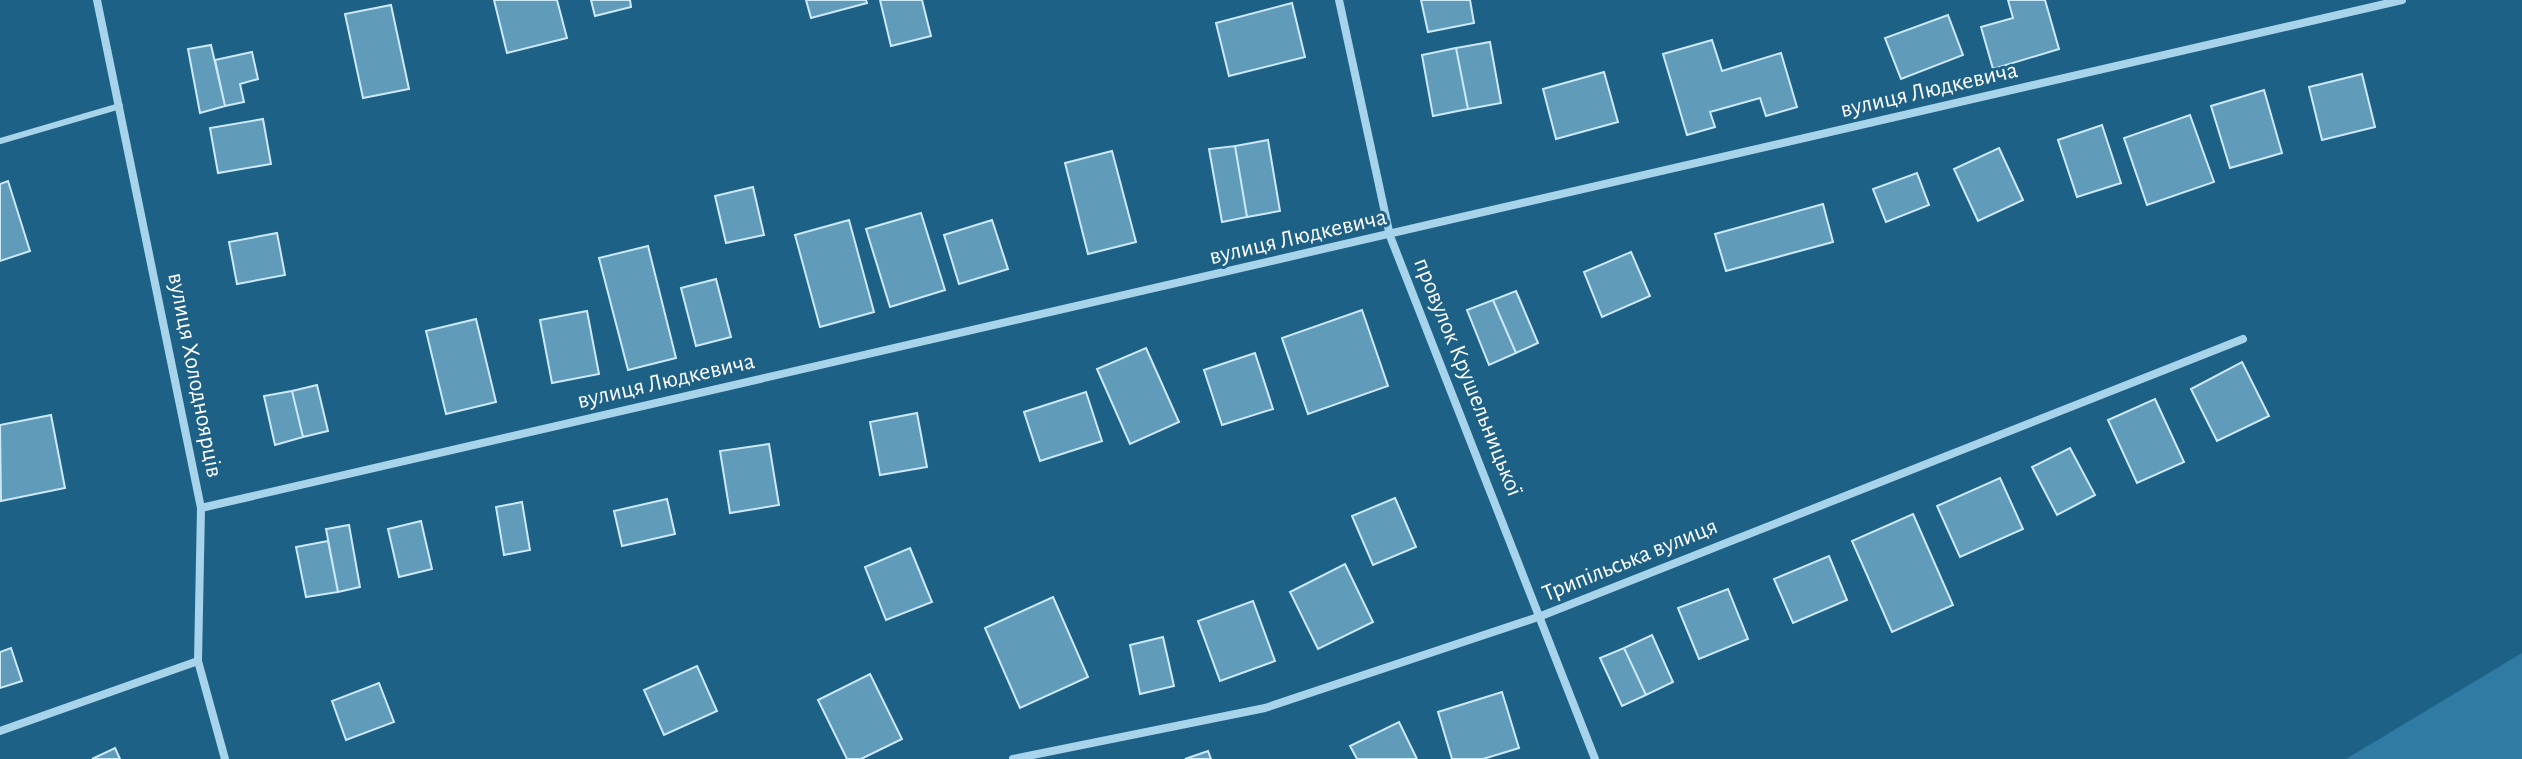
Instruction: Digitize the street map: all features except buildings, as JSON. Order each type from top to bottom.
[{"type":"street","name":"вулиця Холодноярців","points":[[97,0],[201,508],[198,661],[225,759]]},
{"type":"street","name":"провулок Крушельницької","points":[[1339,0],[1390,236],[1595,759]]},
{"type":"street","name":"вулиця Людкевича","points":[[201,508],[2402,0]]},
{"type":"street","name":"Трипільська вулиця","points":[[1013,759],[1265,708],[1541,616],[2243,339]]},
{"type":"street","points":[[0,731],[198,661]]},
{"type":"lane","points":[[0,141],[120,106]]},
{"type":"shaded area","points":[[2522,653],[2522,759],[2346,759]]}]
